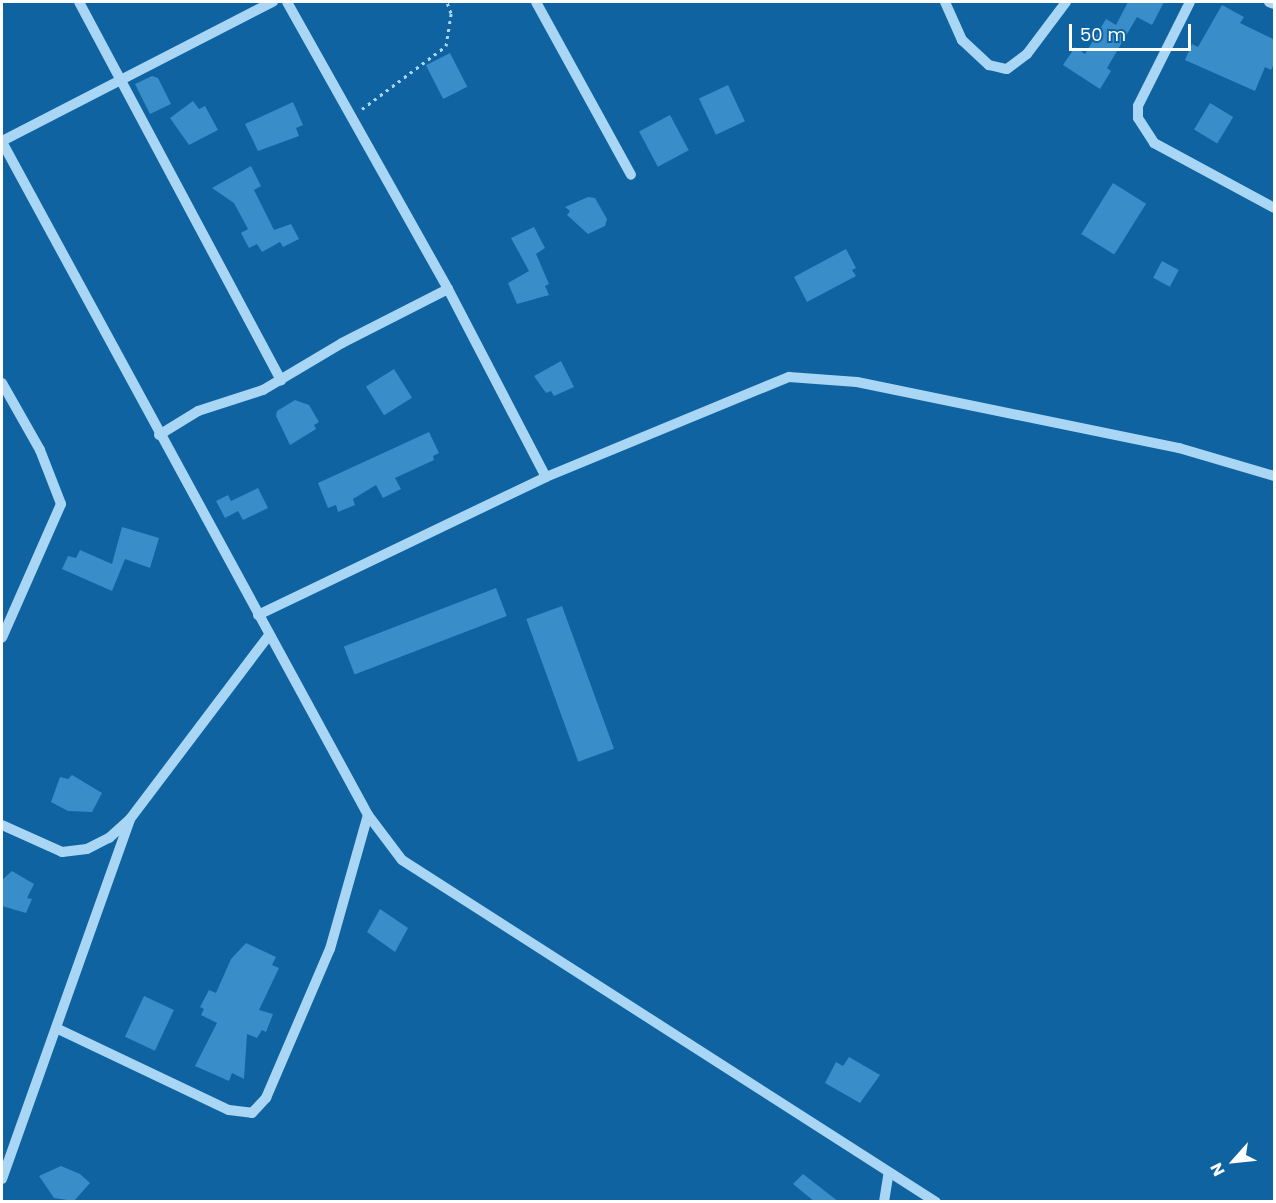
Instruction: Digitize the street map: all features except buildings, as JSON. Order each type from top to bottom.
[{"type":"street","points":[[80,2],[281,381]]},
{"type":"street","points":[[273,2],[3,147],[368,815],[402,860],[452,895],[889,1172],[922,1196],[936,1202]]},
{"type":"street","points":[[286,2],[448,289],[546,477]]},
{"type":"street","points":[[536,2],[630,175]]},
{"type":"street","points":[[945,2],[962,40],[989,65],[1007,69],[1033,47],[1066,2]]},
{"type":"street","points":[[1190,2],[1138,106],[1138,118],[1154,143],[1275,208]]},
{"type":"street","points":[[1269,2],[1275,4]]},
{"type":"street","points":[[159,435],[198,411],[281,381],[342,343],[448,289]]},
{"type":"street","points":[[258,615],[546,477],[789,377],[858,382],[1179,448],[1275,476]]},
{"type":"street","points":[[2,383],[40,450],[61,504],[2,638]]},
{"type":"street","points":[[2,825],[62,852],[87,849],[109,838],[130,819],[269,635]]},
{"type":"street","points":[[56,1028],[229,1110],[252,1113],[266,1098],[330,949],[368,815]]},
{"type":"street","points":[[2,1179],[130,819]]},
{"type":"street","points":[[884,1202],[889,1172]]},
{"type":"path","points":[[351,116],[394,88],[446,46],[451,13],[447,2]]}]
